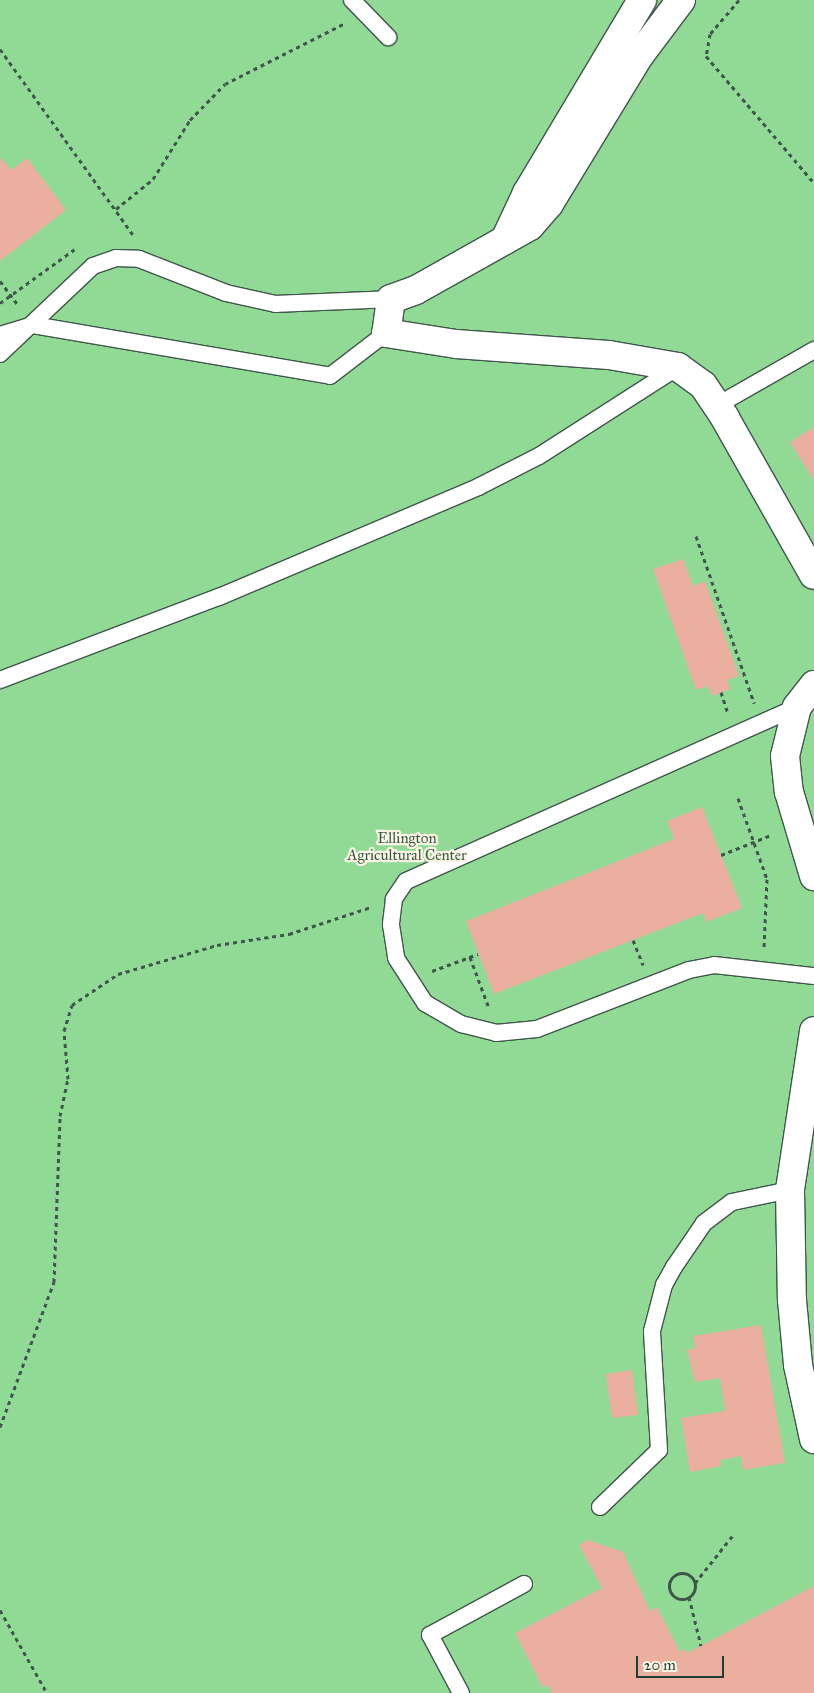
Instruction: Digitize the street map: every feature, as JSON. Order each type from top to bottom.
[{"type":"street","points":[[642,0],[614,73],[549,204],[530,226],[416,290],[391,299],[386,333],[456,344],[610,355],[678,367],[702,385],[716,406],[814,574]]},
{"type":"street","points":[[614,73],[681,0]]},
{"type":"street","points":[[814,685],[797,707],[784,756],[798,825],[814,876]]},
{"type":"street","points":[[814,1031],[790,1190],[792,1300],[809,1395],[814,1439]]},
{"type":"lane","points":[[356,4],[388,37]]},
{"type":"lane","points":[[0,354],[33,325],[93,266],[116,258],[139,259],[226,293],[276,304],[391,299]]},
{"type":"lane","points":[[0,335],[33,325],[320,376],[337,372],[386,333]]},
{"type":"lane","points":[[716,406],[814,350]]},
{"type":"lane","points":[[0,680],[227,594],[487,483],[634,399],[678,367]]},
{"type":"lane","points":[[797,707],[406,881],[392,908],[392,942],[407,979],[441,1016],[498,1033],[537,1029],[689,970],[714,965],[763,972],[814,976]]},
{"type":"lane","points":[[600,1507],[659,1450],[652,1331],[664,1286],[674,1267],[704,1223],[732,1202],[790,1190]]},
{"type":"lane","points":[[461,1693],[430,1634],[524,1584]]},
{"type":"path","points":[[739,0],[710,34],[706,56],[814,183]]},
{"type":"path","points":[[116,209],[153,179],[190,120],[225,84],[346,22],[356,4]]},
{"type":"path","points":[[0,49],[134,235],[127,236]]},
{"type":"path","points":[[0,303],[80,247]]},
{"type":"path","points":[[0,280],[33,325]]},
{"type":"path","points":[[696,536],[761,723]]},
{"type":"path","points":[[738,798],[767,879],[763,972]]},
{"type":"path","points":[[721,855],[798,825]]},
{"type":"path","points":[[0,1427],[54,1282],[60,1116],[68,1079],[64,1031],[72,1005],[118,974],[217,945],[289,934],[360,909],[392,908]]},
{"type":"path","points":[[407,979],[478,954]]},
{"type":"path","points":[[470,958],[498,1033]]},
{"type":"path","points":[[701,1646],[689,1596],[695,1583],[733,1535]]},
{"type":"path","points":[[689,1596],[673,1595],[671,1579],[682,1573],[695,1583]]},
{"type":"path","points":[[0,1610],[47,1693]]},
{"type":"green space","name":"Ellington Agricultural Center","points":[[0,0],[814,0],[814,1693],[0,1693]]},
{"type":"building","points":[[0,157],[11,170],[27,158],[66,210],[0,261]]},
{"type":"building","points":[[814,427],[814,481],[790,442]]},
{"type":"building","points":[[683,559],[693,586],[705,581],[739,676],[727,680],[730,689],[712,696],[708,686],[696,690],[653,569]]},
{"type":"building","points":[[702,807],[742,908],[706,922],[703,913],[494,994],[466,921],[674,839],[667,821]]},
{"type":"building","points":[[761,1325],[785,1463],[743,1470],[741,1456],[720,1460],[721,1466],[690,1472],[681,1418],[725,1411],[720,1378],[695,1382],[687,1350],[695,1348],[693,1336]]},
{"type":"building","points":[[632,1370],[638,1415],[612,1418],[606,1374]]},
{"type":"building","points":[[588,1540],[623,1552],[650,1611],[657,1607],[680,1652],[685,1649],[687,1653],[814,1586],[814,1693],[552,1693],[548,1685],[543,1688],[515,1633],[602,1588],[579,1545]]}]
